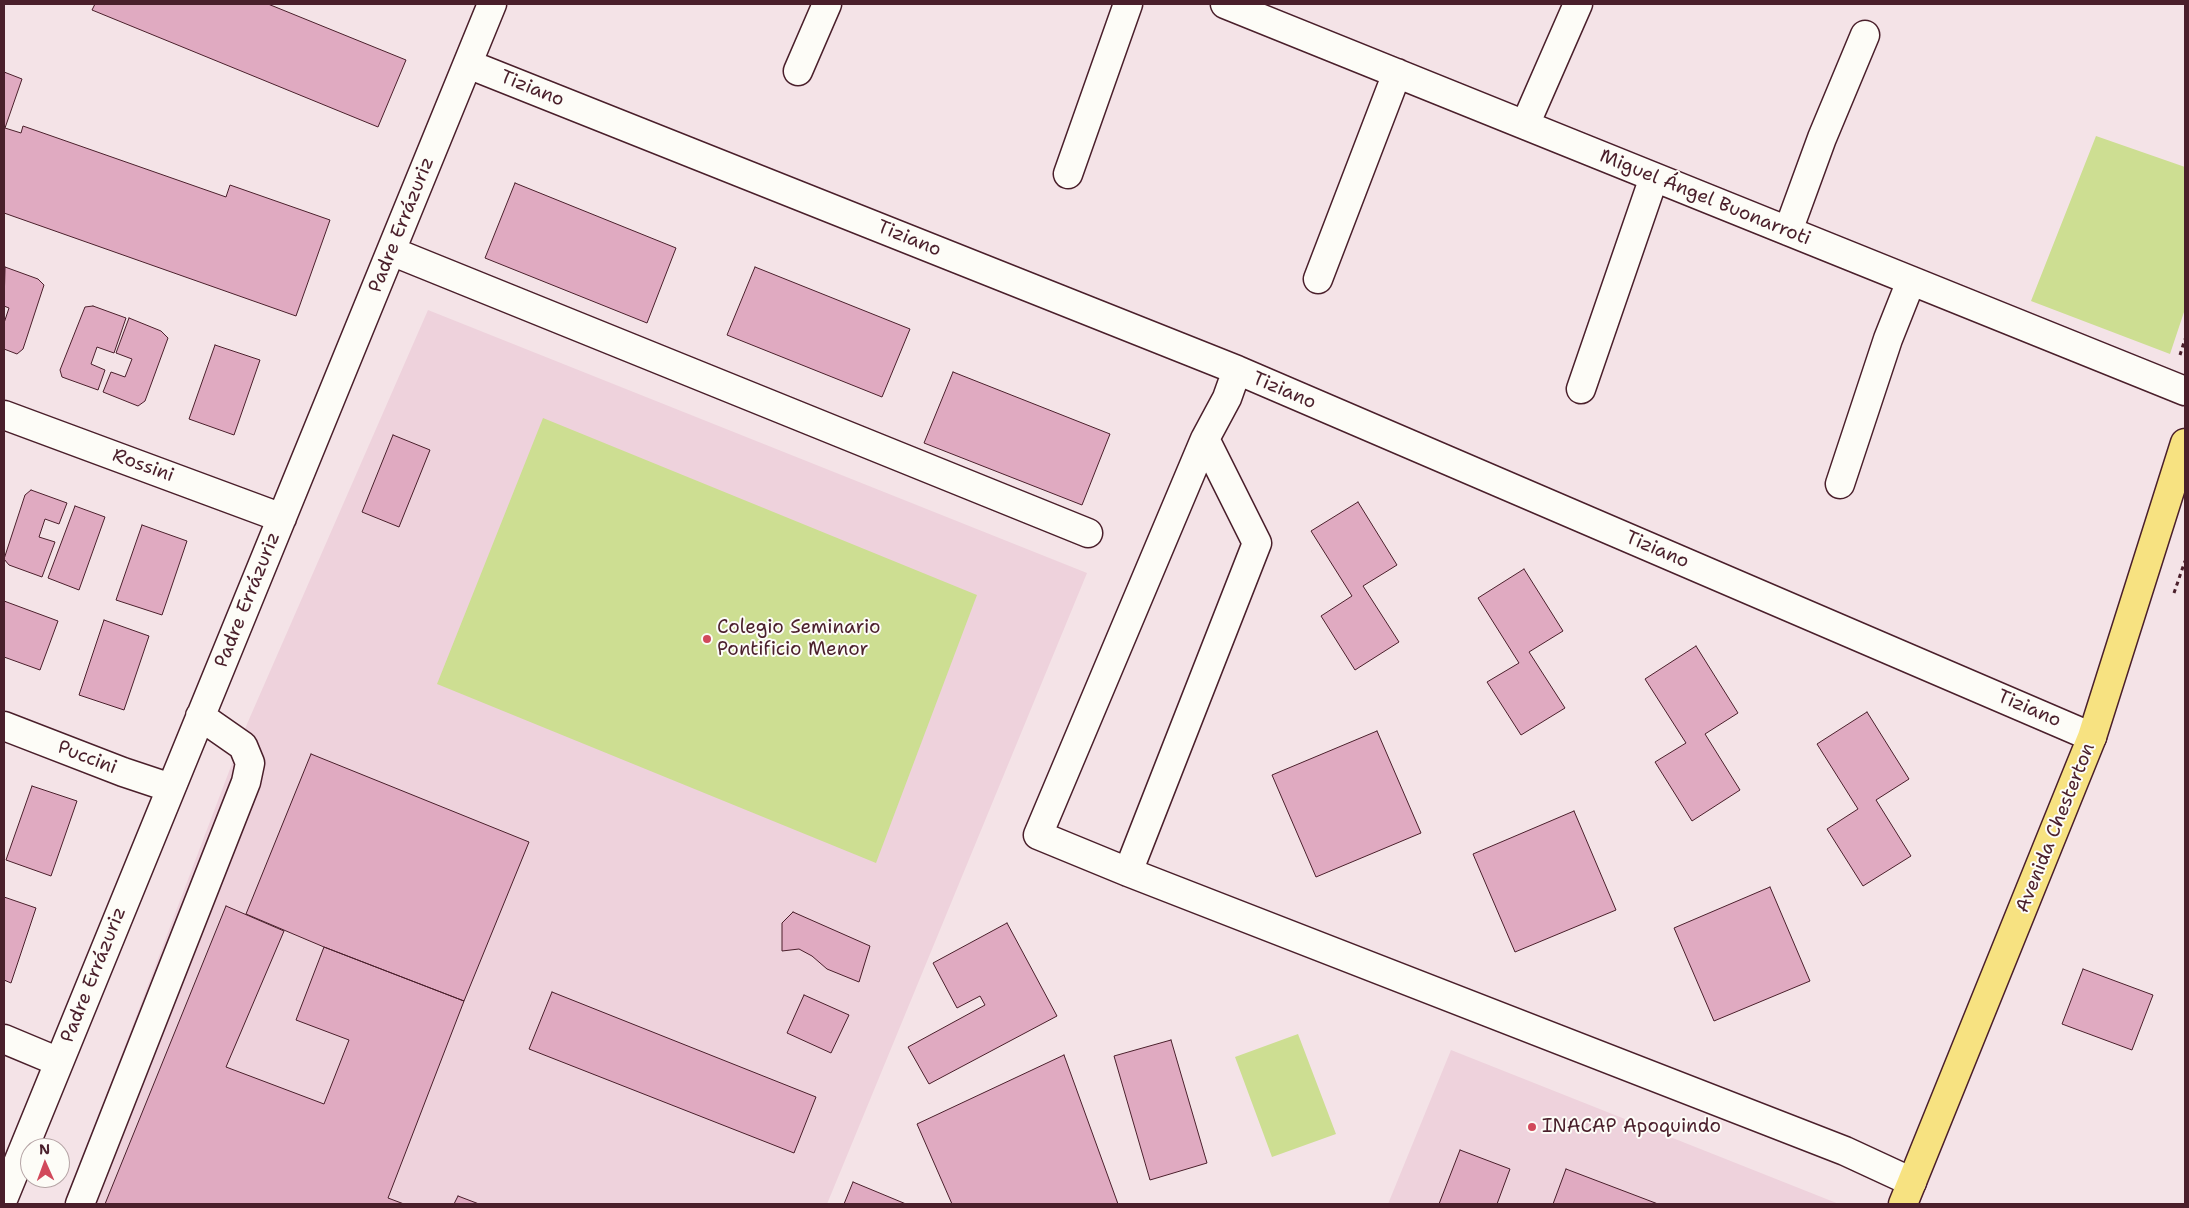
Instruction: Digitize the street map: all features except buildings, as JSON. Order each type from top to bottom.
[{"type":"main road","name":"Avenida Chesterton","points":[[1907,1193],[2092,736],[2185,442]]},
{"type":"street","name":"Padre Errázuriz","points":[[4,1197],[492,4]]},
{"type":"street","points":[[798,71],[827,4]]},
{"type":"street","points":[[1068,174],[1128,4]]},
{"type":"street","name":"Miguel Ángel Buonarroti","points":[[1225,4],[1269,12],[1397,73],[2178,388]]},
{"type":"street","points":[[1525,125],[1578,4]]},
{"type":"street","points":[[1788,231],[1822,138],[1865,35]]},
{"type":"street","name":"Tiziano","points":[[468,64],[1237,370],[2092,736]]},
{"type":"street","points":[[1318,279],[1397,73]]},
{"type":"street","points":[[1581,389],[1654,177]]},
{"type":"street","points":[[391,252],[446,272],[1088,533]]},
{"type":"street","points":[[1840,484],[1888,339],[1911,281]]},
{"type":"street","points":[[1237,370],[1226,398],[1205,439],[1038,835],[1128,872],[1845,1151],[1907,1193]]},
{"type":"street","name":"Rossini","points":[[4,414],[282,518]]},
{"type":"street","points":[[1128,872],[1257,542],[1205,439]]},
{"type":"street","points":[[80,1204],[246,782],[250,763],[243,746],[200,716]]},
{"type":"street","name":"Puccini","points":[[4,726],[123,772],[171,788]]},
{"type":"street","points":[[4,1039],[59,1062]]},
{"type":"path","points":[[2178,388],[2185,339]]},
{"type":"shaded area","name":"Colegio Seminario Pontificio Menor","points":[[428,310],[1087,573],[827,1204],[65,1204],[247,724]]},
{"type":"shaded area","name":"INACAP Apoquindo","points":[[1451,1050],[1839,1204],[1388,1204]]},
{"type":"green space","points":[[2096,136],[2185,167],[2185,309],[2170,354],[2031,301]]},
{"type":"green space","name":"Colegio Seminario Pontificio Menor","points":[[543,418],[977,595],[876,863],[437,684]]},
{"type":"green space","points":[[1298,1034],[1336,1134],[1272,1157],[1235,1057]]},
{"type":"place","name":"Colegio Seminario Pontificio Menor","points":[[707,639]]},
{"type":"place","name":"INACAP Apoquindo","points":[[1532,1127]]}]
